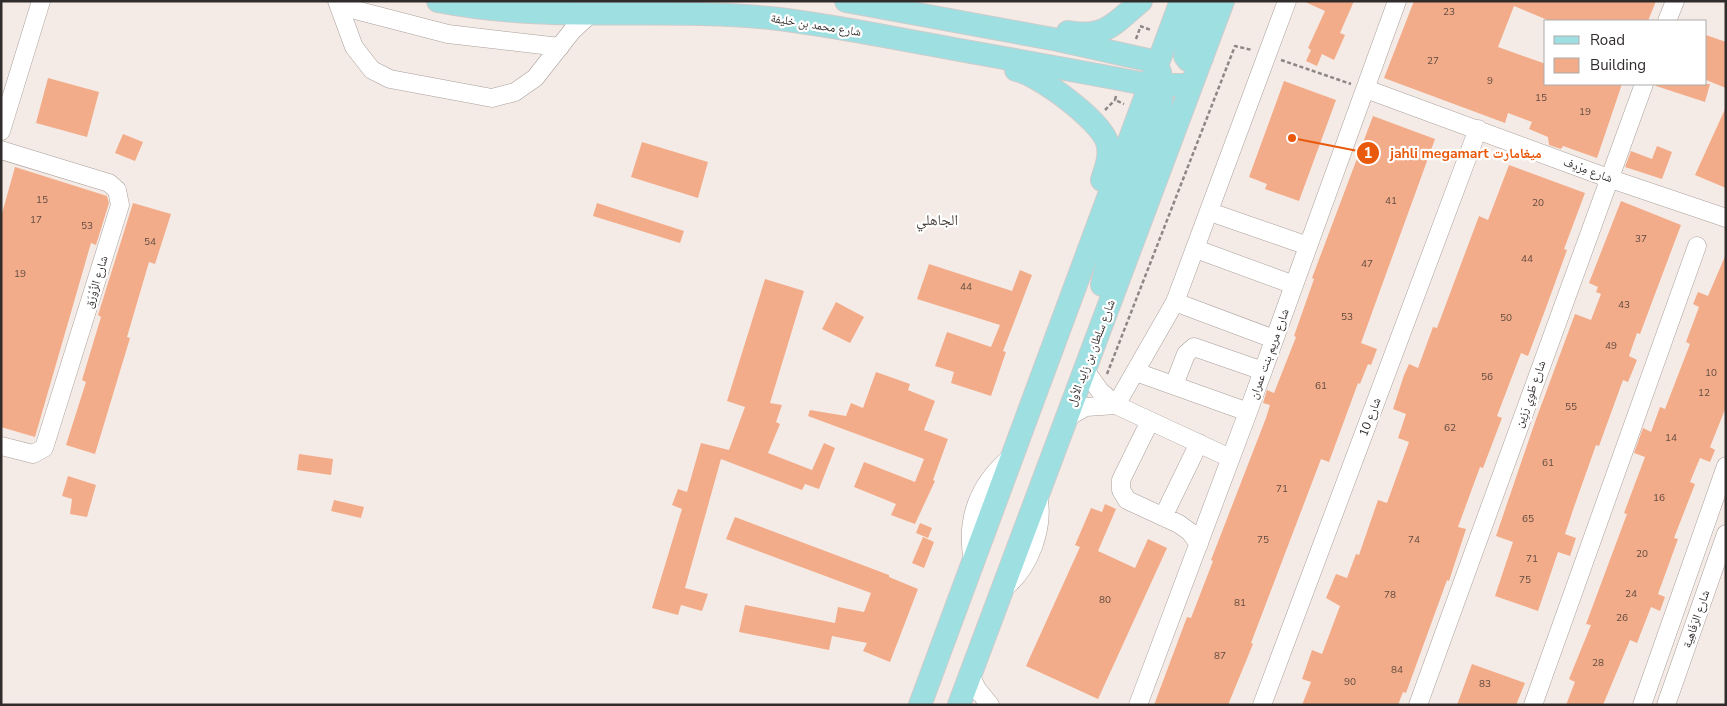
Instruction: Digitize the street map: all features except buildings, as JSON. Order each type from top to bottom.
[{"type":"main road","name":"شارع محمد بن خليفة","points":[[438,1],[514,12],[590,15],[703,14],[769,18],[1157,86],[1190,85]]},
{"type":"main road","points":[[847,1],[1058,40],[1157,62]]},
{"type":"main road","points":[[945,20],[996,20],[1083,35],[1092,34],[1112,26],[1141,1]]},
{"type":"main road","points":[[1101,329],[1100,303],[1104,277],[1158,116],[1157,62],[1181,1]]},
{"type":"main road","points":[[1202,58],[1193,62],[1188,60],[1185,51],[1203,1]]},
{"type":"main road","name":"شارع سلطان بن زايد الأول","points":[[959,705],[1223,1]]},
{"type":"main road","points":[[937,46],[976,61],[1031,74],[1047,84],[1102,132],[1106,141],[1109,159],[1097,194],[1089,249]]},
{"type":"main road","points":[[920,705],[1089,249],[1157,86]]},
{"type":"street","points":[[1,131],[41,1]]},
{"type":"street","points":[[1116,405],[1174,302],[1210,212],[1287,1]]},
{"type":"street","name":"شارع مريم بنت عمران","points":[[1138,705],[1248,412],[1397,1]]},
{"type":"street","points":[[1667,20],[1675,1]]},
{"type":"street","points":[[338,4],[448,34],[560,47]]},
{"type":"street","points":[[338,4],[354,47],[359,56],[372,70],[390,79],[492,98],[504,96],[526,86],[590,15]]},
{"type":"street","name":"شارع طَوِي رَزِين","points":[[1418,705],[1608,178],[1644,85]]},
{"type":"street","name":"شارع مِرْدِف","points":[[1366,89],[1608,178],[1726,218]]},
{"type":"street","name":"شارع 10","points":[[1262,705],[1478,129]]},
{"type":"street","name":"شارع الزَّوْرَق","points":[[1,150],[109,183],[116,190],[120,205],[44,448],[33,454],[1,446]]},
{"type":"street","points":[[1210,212],[1308,246]]},
{"type":"street","points":[[1533,705],[1697,246]]},
{"type":"street","points":[[1196,249],[1294,285]]},
{"type":"street","points":[[1174,302],[1274,339]]},
{"type":"street","points":[[1174,385],[1186,354],[1194,347],[1263,371]]},
{"type":"street","points":[[1086,370],[1100,391],[1116,405],[1230,458]]},
{"type":"street","points":[[1136,372],[1248,412]]},
{"type":"street","points":[[1068,417],[1086,408],[1116,405]]},
{"type":"street","points":[[1150,421],[1121,480],[1121,490],[1128,500],[1185,528],[1199,544]]},
{"type":"street","points":[[1163,516],[1199,443]]},
{"type":"street","points":[[1642,705],[1726,466]]},
{"type":"street","name":"شارع الرَفَاهِية","points":[[1666,705],[1726,534]]},
{"type":"street","points":[[970,674],[977,689],[990,705]]},
{"type":"path","points":[[1100,391],[1235,46],[1366,89]]},
{"type":"place","name":"jahli megamart ميغامارت","points":[[1292,138]]},
{"type":"district","name":"الجاهلي","points":[[937,220]]}]
